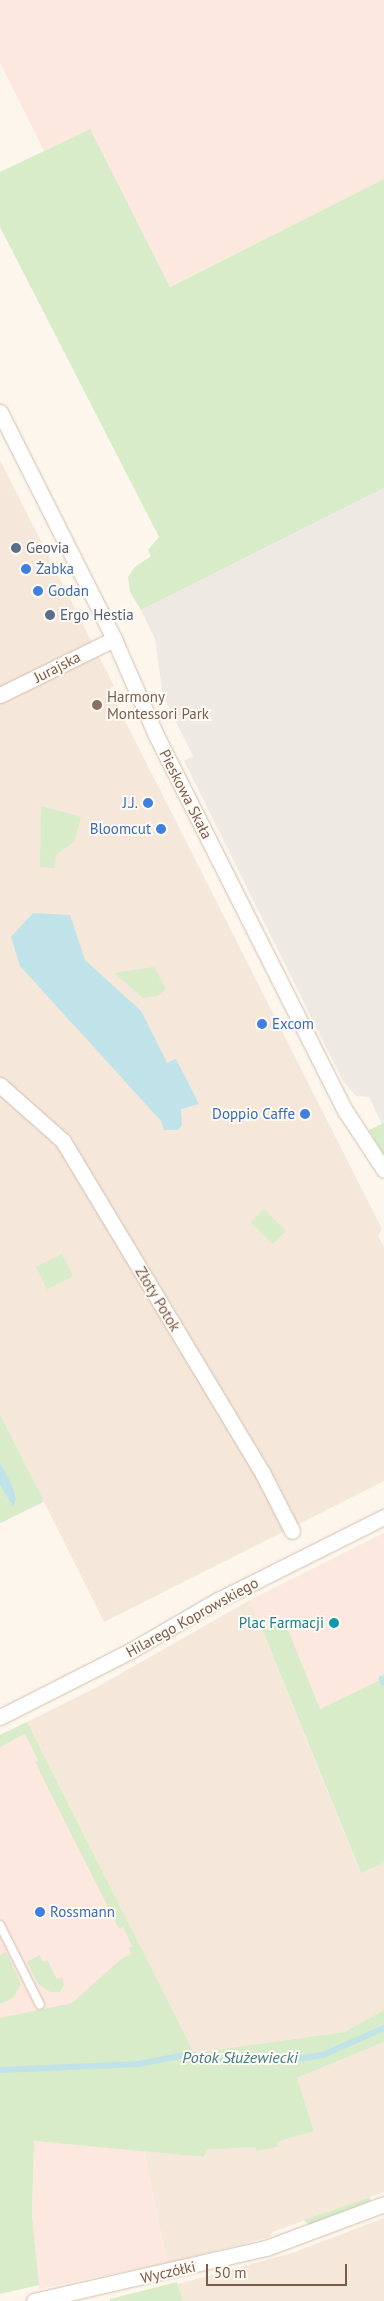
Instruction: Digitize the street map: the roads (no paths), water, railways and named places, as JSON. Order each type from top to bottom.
[{"type":"street","name":"Pieskowa Skała","points":[[0,412],[114,639],[156,735],[346,1112],[384,1170]]},
{"type":"street","name":"Jurajska","points":[[0,696],[114,639]]},
{"type":"street","name":"Złoty Potok","points":[[0,1085],[63,1141],[263,1474],[292,1531]]},
{"type":"street","name":"Hilarego Koprowskiego","points":[[0,1717],[130,1651],[218,1600],[384,1517]]},
{"type":"street","name":"Wyczółki","points":[[34,2301],[70,2298],[266,2248],[384,2204]]},
{"type":"lane","points":[[0,1925],[40,2005]]},
{"type":"water","points":[[33,913],[70,915],[85,960],[141,1011],[167,1063],[176,1059],[199,1104],[181,1109],[182,1126],[178,1130],[164,1130],[161,1121],[20,966],[11,937]]},
{"type":"water","points":[[0,1463],[12,1485],[16,1499],[13,1506],[0,1485]]},
{"type":"waterway","points":[[382,1679],[384,1683]]},
{"type":"waterway","name":"Potok Służewiecki","points":[[0,2070],[139,2064],[190,2054],[220,2061],[291,2060],[323,2055],[384,2028]]},
{"type":"place","name":"Geovia","points":[[16,548]]},
{"type":"place","name":"Żabka","points":[[26,569]]},
{"type":"place","name":"Godan","points":[[38,591]]},
{"type":"place","name":"Ergo Hestia","points":[[50,615]]},
{"type":"place","name":"Harmony Montessori Park","points":[[97,705]]},
{"type":"place","name":"J.J.","points":[[148,803]]},
{"type":"place","name":"Bloomcut","points":[[161,829]]},
{"type":"place","name":"Excom","points":[[262,1024]]},
{"type":"place","name":"Doppio Caffe","points":[[305,1114]]},
{"type":"place","name":"Plac Farmacji","points":[[334,1623]]},
{"type":"place","name":"Rossmann","points":[[40,1912]]}]
